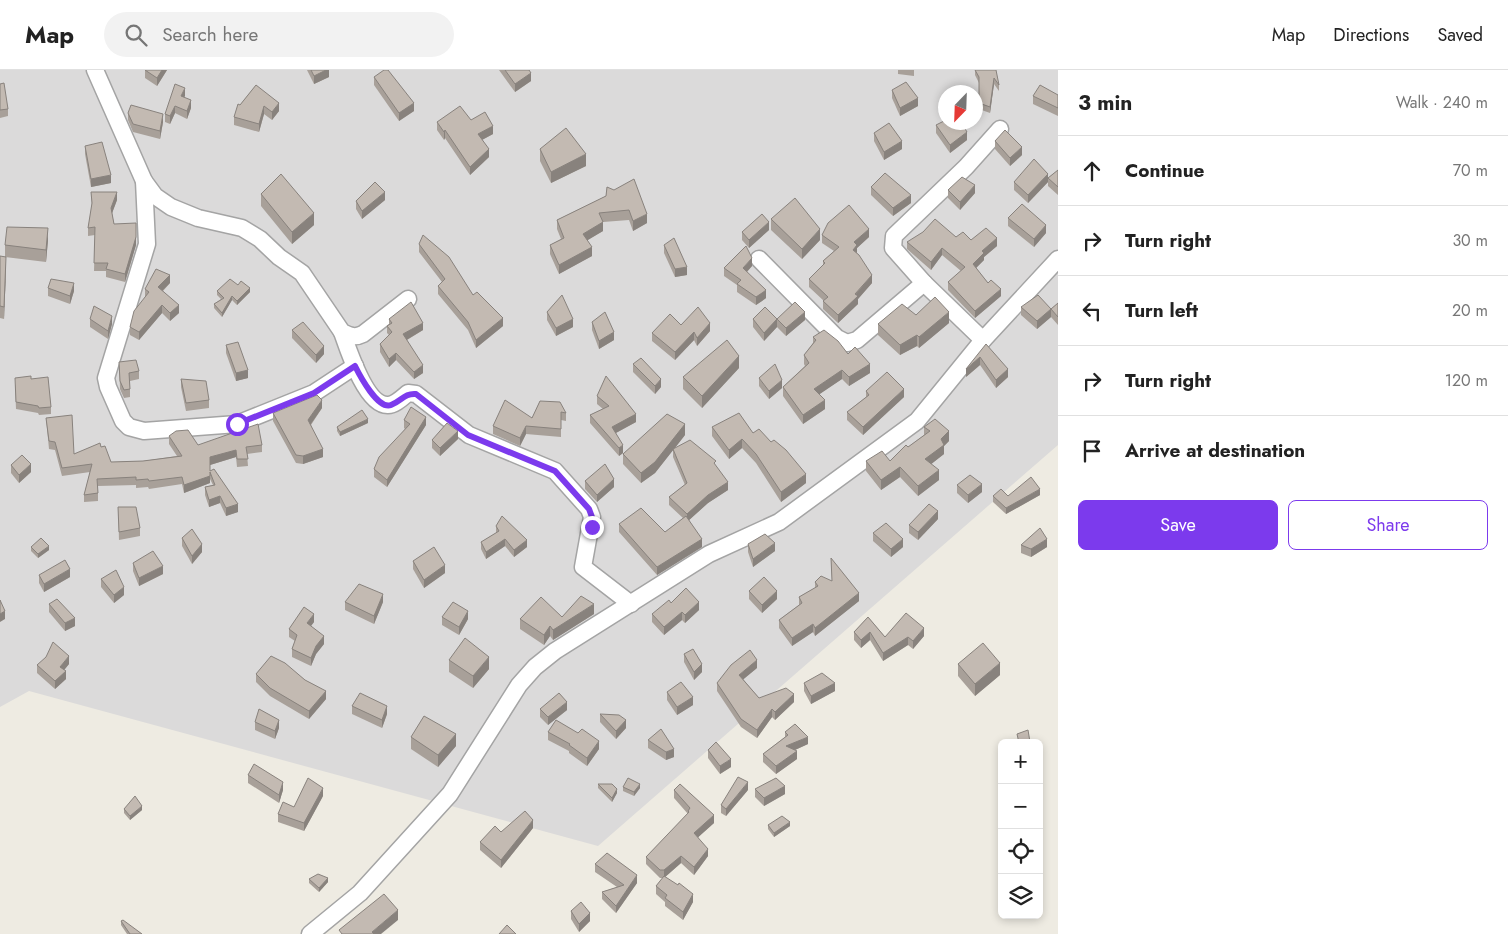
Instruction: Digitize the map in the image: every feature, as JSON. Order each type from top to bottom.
[{"type":"street","points":[[95,70],[144,181],[156,196],[171,207],[198,218],[242,228],[260,239],[279,257],[302,273],[342,332],[362,380],[378,401],[391,405],[408,393],[416,394],[468,435],[555,471],[589,509],[592,517],[583,567],[631,604]]},
{"type":"street","points":[[983,340],[924,283],[893,248],[894,236],[966,168],[1000,129]]},
{"type":"street","points":[[144,181],[147,244],[106,378],[123,421],[129,427],[144,431],[237,424],[314,393],[355,366]]},
{"type":"street","points":[[310,934],[360,893],[450,794],[519,685],[535,667],[555,651],[709,554],[779,522],[917,421],[983,340],[1058,258]]},
{"type":"street","points":[[759,259],[837,338],[847,343],[857,340],[924,283]]},
{"type":"street","points":[[342,332],[356,337],[363,334],[408,299]]},
{"type":"shaded area","points":[[0,70],[1058,70],[1058,445],[598,846],[29,691],[0,707]]},
{"type":"building","points":[[145,70],[162,70],[157,78]]},
{"type":"building","points":[[311,70],[326,70],[314,76]]},
{"type":"building","points":[[384,70],[388,70],[414,103],[399,113],[374,77]]},
{"type":"building","points":[[505,70],[529,70],[531,73],[515,84]]},
{"type":"building","points":[[975,70],[996,70],[999,85],[994,78],[990,107],[983,104],[983,85],[979,85],[979,77]]},
{"type":"building","points":[[906,82],[918,98],[900,108],[892,90]]},
{"type":"building","points":[[4,83],[8,109],[0,110],[0,84]]},
{"type":"building","points":[[175,84],[185,88],[181,96],[191,100],[187,111],[175,106],[170,116],[165,114]]},
{"type":"building","points":[[256,85],[279,103],[272,112],[264,106],[259,124],[234,117],[238,104],[240,105]]},
{"type":"building","points":[[1040,85],[1058,95],[1058,108],[1033,96]]},
{"type":"building","points":[[131,105],[163,114],[160,131],[133,124],[128,113]]},
{"type":"building","points":[[460,106],[471,120],[485,112],[493,126],[478,134],[489,149],[470,167],[445,130],[444,132],[437,122]]},
{"type":"building","points":[[889,123],[902,141],[884,152],[874,133]]},
{"type":"building","points":[[566,128],[586,154],[551,172],[540,149]]},
{"type":"building","points":[[940,130],[966,130],[967,132],[950,145]]},
{"type":"building","points":[[1005,130],[1022,147],[1010,158],[995,141]]},
{"type":"building","points":[[102,142],[111,175],[91,179],[85,146]]},
{"type":"building","points":[[1034,159],[1048,174],[1028,195],[1014,182]]},
{"type":"building","points":[[1058,170],[1058,187],[1048,178]]},
{"type":"building","points":[[885,173],[911,195],[893,208],[871,187]]},
{"type":"building","points":[[281,174],[314,213],[292,232],[261,194]]},
{"type":"building","points":[[962,177],[975,185],[960,202],[948,190]]},
{"type":"building","points":[[634,179],[647,214],[633,221],[629,210],[599,213],[603,222],[583,234],[592,247],[559,265],[550,245],[564,238],[557,220],[606,196],[607,187],[614,190]]},
{"type":"building","points":[[375,182],[385,192],[362,211],[356,201]]},
{"type":"building","points":[[91,192],[117,192],[111,208],[114,224],[136,223],[136,237],[125,274],[106,269],[108,263],[94,263],[95,227],[88,228],[92,203]]},
{"type":"building","points":[[795,198],[820,229],[802,249],[771,219]]},
{"type":"building","points":[[1022,204],[1046,225],[1034,239],[1008,218]]},
{"type":"building","points":[[849,205],[869,229],[854,242],[857,245],[853,250],[859,255],[872,275],[855,294],[858,296],[838,315],[823,301],[828,297],[809,279],[825,263],[823,261],[839,247],[822,235],[828,223]]},
{"type":"building","points":[[762,214],[769,222],[749,240],[742,232]]},
{"type":"building","points":[[935,219],[956,237],[963,232],[971,240],[986,228],[997,238],[982,251],[984,253],[973,264],[988,283],[991,280],[1001,289],[975,311],[948,282],[965,267],[942,248],[931,262],[907,242],[923,232]]},
{"type":"building","points":[[7,227],[48,228],[46,250],[5,245]]},
{"type":"building","points":[[423,235],[449,257],[473,295],[477,292],[503,318],[476,340],[468,322],[438,286],[445,279],[419,244]]},
{"type":"building","points":[[674,238],[687,267],[675,269],[664,245]]},
{"type":"building","points":[[746,246],[752,258],[743,268],[766,290],[756,297],[737,284],[741,280],[724,268]]},
{"type":"building","points":[[0,256],[6,257],[4,307],[0,306]]},
{"type":"building","points":[[156,269],[170,275],[158,287],[179,305],[170,313],[162,305],[139,332],[130,327],[134,311],[149,292],[145,289]]},
{"type":"building","points":[[51,279],[74,283],[70,296],[48,288]]},
{"type":"building","points":[[230,279],[238,285],[241,281],[250,288],[237,301],[232,296],[222,313],[214,304],[224,298],[217,291]]},
{"type":"building","points":[[562,295],[573,319],[556,328],[547,312]]},
{"type":"building","points":[[1038,295],[1051,309],[1037,321],[1021,307]]},
{"type":"building","points":[[935,297],[949,312],[919,337],[917,335],[900,345],[878,324],[902,304],[916,315]]},
{"type":"building","points":[[411,302],[423,323],[403,334],[423,365],[414,372],[396,353],[389,359],[380,344],[392,332],[387,326],[392,323],[389,319]]},
{"type":"building","points":[[795,302],[805,312],[786,328],[777,319]]},
{"type":"building","points":[[1058,303],[1058,317],[1051,309]]},
{"type":"building","points":[[94,306],[112,316],[108,331],[90,319]]},
{"type":"building","points":[[698,307],[710,323],[697,338],[694,332],[675,352],[652,333],[670,314],[681,325]]},
{"type":"building","points":[[765,307],[777,319],[764,333],[753,319]]},
{"type":"building","points":[[605,312],[614,332],[599,341],[592,322]]},
{"type":"building","points":[[303,322],[324,346],[316,355],[292,330]]},
{"type":"building","points":[[824,330],[838,341],[848,354],[855,347],[870,364],[849,377],[842,370],[814,389],[825,400],[803,415],[783,387],[809,363],[804,355],[816,340],[813,337]]},
{"type":"building","points":[[727,340],[739,356],[702,396],[683,377]]},
{"type":"building","points":[[238,342],[248,370],[236,373],[226,345]]},
{"type":"building","points":[[986,344],[1008,369],[996,380],[980,357],[966,369]]},
{"type":"building","points":[[641,358],[661,379],[655,386],[633,364]]},
{"type":"building","points":[[136,360],[139,371],[129,373],[130,389],[124,390],[120,381],[119,362]]},
{"type":"building","points":[[775,364],[782,380],[769,391],[759,378]]},
{"type":"building","points":[[887,372],[904,389],[863,427],[847,412],[869,395],[866,391]]},
{"type":"building","points":[[31,376],[31,379],[48,377],[51,407],[39,408],[38,406],[16,402],[15,378]]},
{"type":"building","points":[[606,376],[636,414],[612,427],[623,445],[619,448],[590,415],[609,406],[597,396]]},
{"type":"building","points":[[181,379],[206,381],[209,400],[186,403]]},
{"type":"building","points":[[317,395],[322,400],[308,420],[323,449],[303,456],[296,455],[273,413]]},
{"type":"building","points":[[505,400],[532,418],[540,401],[560,402],[566,413],[561,412],[561,429],[526,426],[520,438],[493,426]]},
{"type":"building","points":[[411,407],[426,417],[387,480],[374,469],[379,457],[410,424],[404,420]]},
{"type":"building","points":[[362,410],[368,419],[340,432],[337,427]]},
{"type":"building","points":[[739,413],[753,433],[759,429],[771,442],[774,440],[786,450],[806,474],[781,492],[756,454],[742,439],[729,450],[712,427]]},
{"type":"building","points":[[667,414],[685,424],[655,462],[641,473],[623,454]]},
{"type":"building","points":[[72,415],[74,454],[100,443],[101,447],[105,446],[111,462],[143,461],[182,456],[169,436],[176,431],[188,430],[198,445],[258,424],[262,445],[246,447],[248,459],[237,459],[236,450],[210,457],[210,471],[214,469],[238,504],[226,508],[220,496],[209,500],[205,487],[215,485],[210,472],[210,476],[184,485],[182,477],[149,481],[148,479],[136,480],[136,477],[97,479],[98,493],[84,495],[92,464],[62,468],[55,442],[49,441],[46,418]]},
{"type":"building","points":[[935,419],[949,431],[941,439],[944,445],[925,459],[939,470],[918,486],[900,467],[881,480],[866,461],[882,451],[890,461],[906,445],[908,447],[930,431],[924,427]]},
{"type":"building","points":[[447,423],[458,431],[440,448],[432,440]]},
{"type":"building","points":[[690,440],[716,461],[714,463],[728,482],[708,495],[687,514],[669,497],[687,483],[673,449]]},
{"type":"building","points":[[22,455],[31,464],[19,475],[11,465]]},
{"type":"building","points":[[605,464],[614,479],[597,495],[585,481]]},
{"type":"building","points":[[970,475],[982,484],[968,495],[957,485]]},
{"type":"building","points":[[1031,477],[1040,489],[1006,508],[993,496],[1001,489],[1008,496]]},
{"type":"building","points":[[929,504],[938,511],[918,532],[909,525]]},
{"type":"building","points":[[118,507],[136,507],[140,528],[119,532]]},
{"type":"building","points":[[641,508],[665,532],[686,516],[702,539],[657,567],[619,524]]},
{"type":"building","points":[[502,516],[527,540],[514,550],[505,539],[486,552],[481,542],[499,531],[496,526]]},
{"type":"building","points":[[886,523],[903,539],[891,549],[873,533]]},
{"type":"building","points":[[1040,528],[1047,539],[1031,549],[1021,545]]},
{"type":"building","points":[[192,529],[202,544],[192,556],[182,538]]},
{"type":"building","points":[[765,534],[775,543],[753,559],[748,544]]},
{"type":"building","points":[[41,538],[49,546],[38,554],[31,547]]},
{"type":"building","points":[[434,547],[445,565],[424,580],[413,561]]},
{"type":"building","points":[[153,551],[163,566],[139,578],[133,563]]},
{"type":"building","points":[[831,558],[859,593],[815,628],[813,624],[792,638],[779,620],[802,603],[799,597],[818,586],[815,582],[821,576],[832,581]]},
{"type":"building","points":[[65,560],[70,569],[44,584],[39,575]]},
{"type":"building","points":[[116,570],[124,587],[114,595],[101,579]]},
{"type":"building","points":[[764,577],[777,591],[762,605],[749,591]]},
{"type":"building","points":[[359,584],[383,594],[374,616],[345,602]]},
{"type":"building","points":[[686,588],[699,602],[685,615],[682,612],[664,627],[652,614],[669,600],[671,603]]},
{"type":"building","points":[[581,596],[594,604],[553,630],[550,626],[544,635],[520,619],[541,597],[562,617]]},
{"type":"building","points":[[57,599],[75,618],[65,623],[49,604]]},
{"type":"building","points":[[0,600],[5,611],[0,614]]},
{"type":"building","points":[[453,602],[468,611],[459,627],[442,617]]},
{"type":"building","points":[[304,607],[314,614],[307,623],[324,636],[316,646],[311,658],[292,649],[297,635],[289,629]]},
{"type":"building","points":[[906,613],[924,628],[913,641],[908,637],[883,653],[870,632],[861,640],[854,632],[868,617],[885,637]]},
{"type":"building","points":[[465,638],[489,657],[473,676],[449,660]]},
{"type":"building","points":[[53,642],[69,656],[60,667],[66,671],[55,681],[37,665],[46,657]]},
{"type":"building","points":[[983,643],[1000,663],[975,684],[958,664]]},
{"type":"building","points":[[693,649],[702,664],[694,672],[684,654]]},
{"type":"building","points":[[750,650],[757,660],[739,675],[759,698],[786,688],[794,694],[775,712],[772,709],[757,730],[741,719],[717,683],[731,665]]},
{"type":"building","points":[[271,656],[285,663],[305,680],[326,691],[309,711],[270,688],[256,674]]},
{"type":"building","points":[[822,673],[835,683],[811,696],[804,683]]},
{"type":"building","points":[[681,682],[693,697],[677,707],[667,692]]},
{"type":"building","points":[[360,693],[387,706],[382,720],[352,706]]},
{"type":"building","points":[[559,693],[567,702],[548,717],[540,709]]},
{"type":"building","points":[[259,709],[279,720],[275,731],[255,722]]},
{"type":"building","points":[[600,714],[619,715],[626,720],[616,731]]},
{"type":"building","points":[[424,716],[456,734],[438,755],[411,737]]},
{"type":"building","points":[[556,720],[578,733],[582,729],[599,741],[587,758],[570,744],[548,732]]},
{"type":"building","points":[[795,724],[808,737],[786,746],[797,751],[776,766],[763,754],[788,735],[785,732]]},
{"type":"building","points":[[661,729],[674,749],[666,752],[648,740]]},
{"type":"building","points":[[1028,730],[1030,739],[1018,739],[1017,734]]},
{"type":"building","points":[[716,742],[731,759],[720,766],[708,750]]},
{"type":"building","points":[[254,764],[283,782],[279,795],[248,775]]},
{"type":"building","points":[[738,777],[748,782],[726,809],[721,805]]},
{"type":"building","points":[[308,778],[323,788],[304,823],[278,814],[283,802],[294,807]]},
{"type":"building","points":[[628,778],[640,784],[634,792],[623,787]]},
{"type":"building","points":[[776,778],[785,786],[764,798],[755,789]]},
{"type":"building","points":[[598,784],[612,784],[617,789],[612,798]]},
{"type":"building","points":[[680,784],[714,815],[694,833],[708,849],[694,867],[681,856],[664,870],[660,870],[646,857],[689,812],[690,808],[674,790]]},
{"type":"building","points":[[135,796],[142,806],[130,816],[124,809]]},
{"type":"building","points":[[525,811],[533,820],[501,860],[480,842],[495,826],[501,832]]},
{"type":"building","points":[[782,816],[790,822],[774,833],[768,825]]},
{"type":"building","points":[[607,853],[637,875],[616,906],[602,892],[624,885],[595,864]]},
{"type":"building","points":[[318,874],[328,878],[319,888],[309,879]]},
{"type":"building","points":[[664,876],[678,885],[679,883],[693,894],[683,912],[665,898],[667,895],[656,886]]},
{"type":"building","points":[[384,894],[398,910],[372,932],[374,934],[342,934],[339,930]]},
{"type":"building","points":[[581,902],[590,913],[579,924],[571,911]]},
{"type":"building","points":[[123,920],[142,934],[130,934],[121,921]]},
{"type":"building","points":[[507,925],[516,934],[499,934]]},
{"type":"route","points":[[237,424],[314,393],[355,366],[362,380],[378,401],[391,405],[408,393],[416,394],[468,435],[547,466],[555,471],[589,509],[592,517],[592,527]]}]
